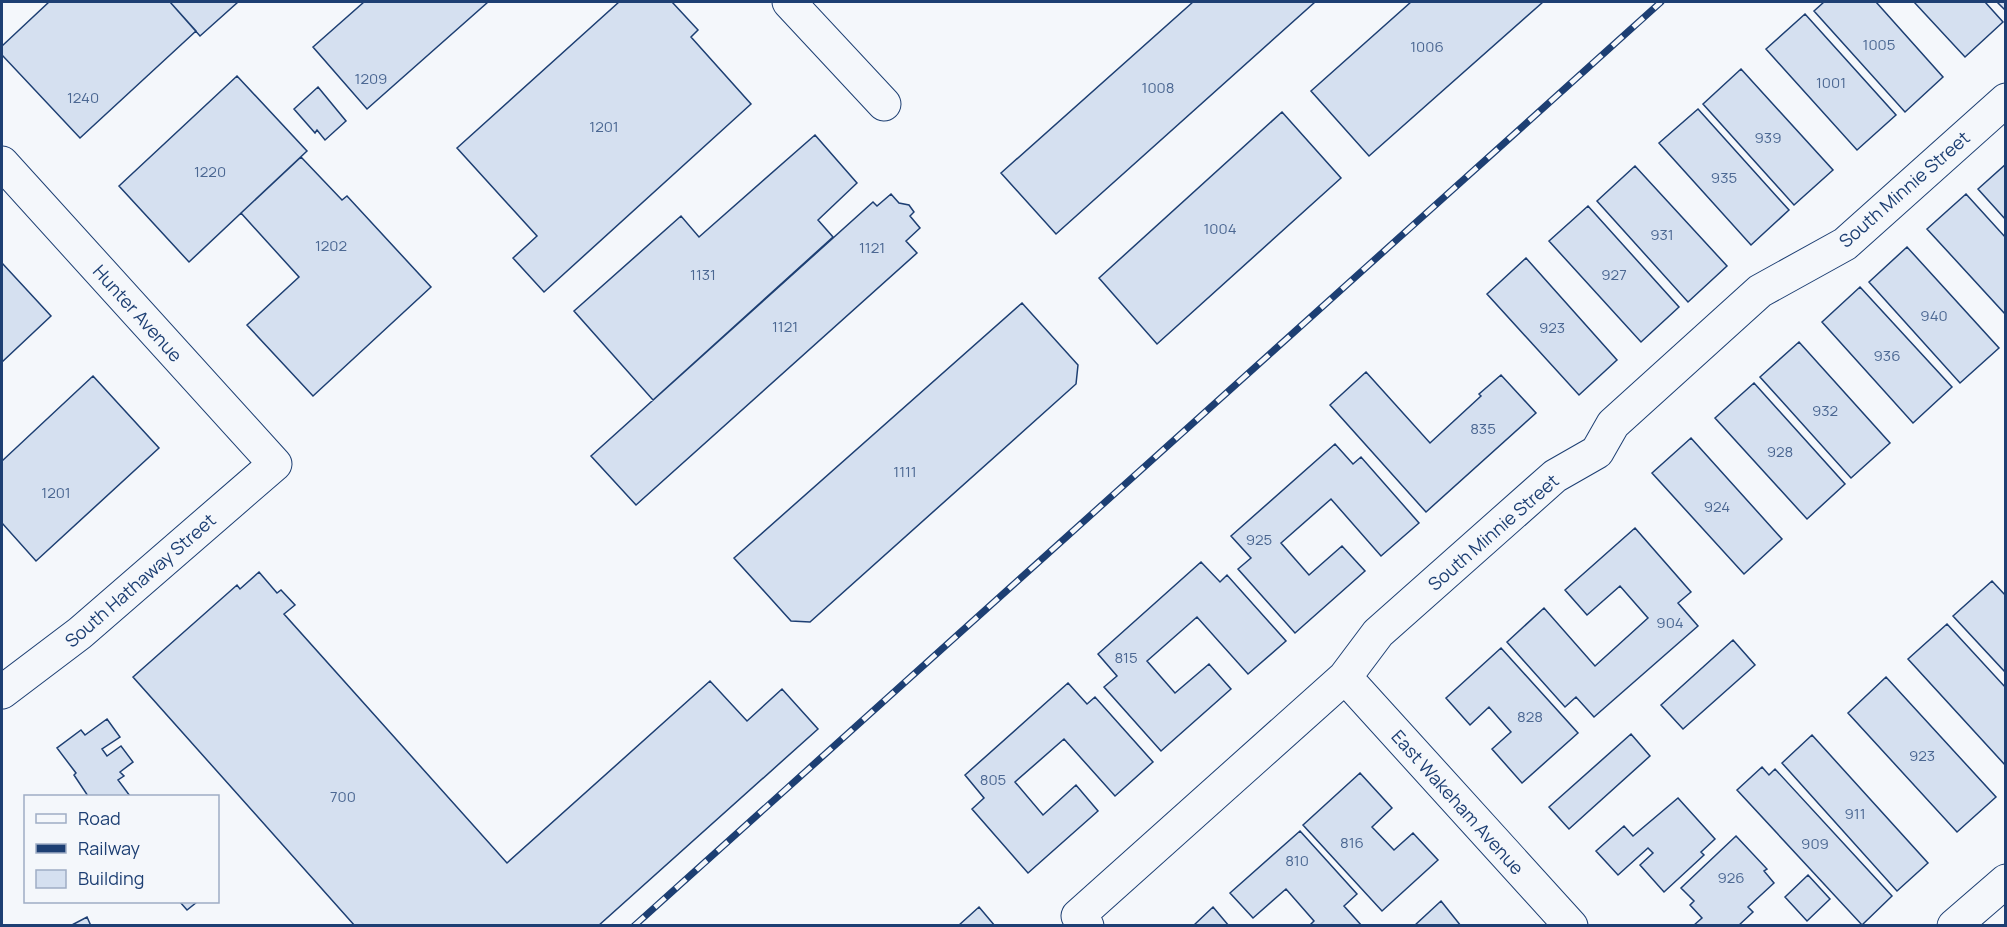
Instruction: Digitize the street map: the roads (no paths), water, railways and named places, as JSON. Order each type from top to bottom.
[{"type":"street","points":[[789,2],[884,104]]},
{"type":"street","name":"South Minnie Street","points":[[1082,921],[1345,677],[1378,633],[1555,476],[1597,452],[1613,424],[1760,291],[1845,244],[2006,100]]},
{"type":"street","name":"Hunter Avenue","points":[[2,163],[275,464]]},
{"type":"street","name":"South Hathaway Street","points":[[2,692],[80,633],[275,464]]},
{"type":"street","name":"East Wakeham Avenue","points":[[1345,677],[1571,926]]},
{"type":"street","points":[[1954,926],[2006,881]]},
{"type":"railway","points":[[634,926],[1661,2]]}]
